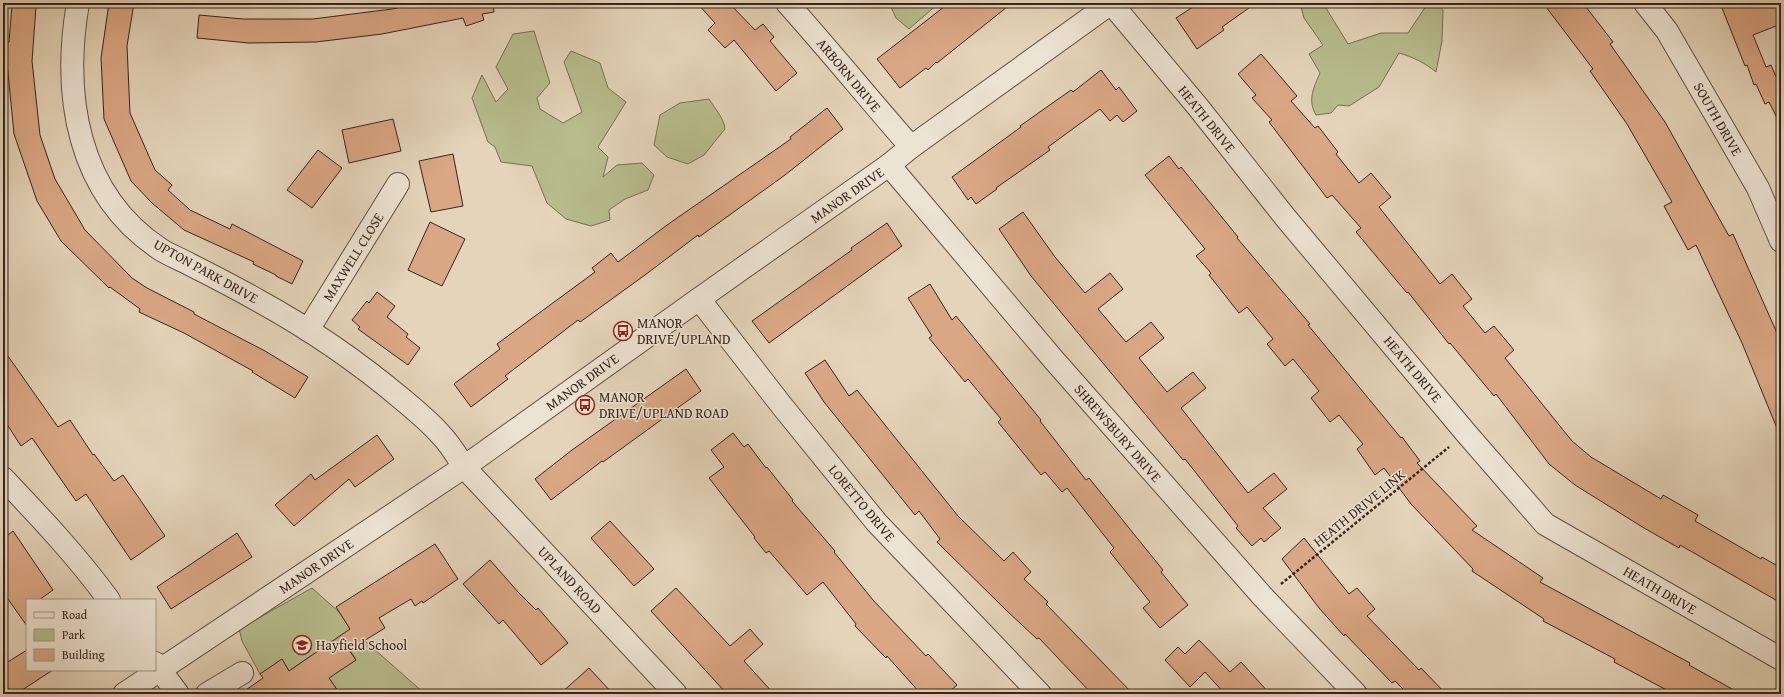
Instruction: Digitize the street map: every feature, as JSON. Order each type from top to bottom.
[{"type":"street","name":"UPTON PARK DRIVE","points":[[78,3],[73,31],[72,76],[75,112],[85,151],[93,172],[103,190],[126,221],[160,249],[259,301],[308,330],[378,379],[441,434],[464,467]]},
{"type":"street","name":"ARBORN DRIVE","points":[[787,3],[911,147]]},
{"type":"street","name":"MANOR DRIVE","points":[[158,667],[464,467],[699,298],[889,165],[911,147],[1111,3]]},
{"type":"street","name":"HEATH DRIVE","points":[[1111,3],[1198,107],[1285,217],[1466,433],[1545,524],[1781,659]]},
{"type":"street","name":"SOUTH DRIVE","points":[[1645,3],[1667,31],[1758,188],[1781,241]]},
{"type":"street","name":"SHREWSBURY DRIVE","points":[[889,165],[1053,359],[1264,598],[1356,694]]},
{"type":"street","name":"MAXWELL CLOSE","points":[[308,330],[398,184]]},
{"type":"street","name":"LORETTO DRIVE","points":[[699,298],[782,406],[877,523],[1040,694]]},
{"type":"street","name":"UPLAND ROAD","points":[[464,467],[676,694]]},
{"type":"street","points":[[3,478],[86,568],[108,599]]},
{"type":"street","points":[[158,667],[178,694]]},
{"type":"street","name":"MANOR DRIVE","points":[[124,694],[153,671]]},
{"type":"street","points":[[207,694],[242,673]]},
{"type":"path","name":"HEATH DRIVE LINK","points":[[1264,598],[1466,433]]},
{"type":"green space","points":[[889,3],[939,3],[909,29],[896,18]]},
{"type":"green space","points":[[1300,3],[1323,3],[1348,44],[1381,33],[1408,33],[1428,3],[1437,3],[1443,10],[1442,41],[1436,72],[1419,61],[1399,53],[1379,87],[1349,106],[1338,105],[1331,113],[1316,115],[1312,104],[1312,94],[1320,73],[1309,54],[1323,45],[1304,18]]},
{"type":"green space","points":[[534,31],[550,83],[537,98],[540,109],[563,123],[582,112],[564,62],[571,51],[600,63],[608,88],[626,102],[598,147],[608,157],[603,177],[617,165],[642,163],[654,175],[648,190],[625,199],[609,210],[610,220],[591,226],[566,219],[547,203],[532,166],[501,162],[495,147],[488,142],[472,98],[482,75],[496,102],[508,89],[496,67],[513,34]]},
{"type":"green space","points":[[709,99],[721,117],[725,129],[704,155],[688,164],[667,157],[654,145],[660,115],[680,103]]},
{"type":"green space","points":[[312,588],[340,613],[354,635],[360,632],[365,641],[425,694],[340,694],[329,678],[356,659],[340,636],[289,671],[282,660],[260,674],[242,641],[239,629]]},
{"type":"building","points":[[109,3],[134,3],[127,46],[130,113],[155,170],[172,185],[168,190],[190,210],[230,229],[232,224],[303,261],[292,284],[253,264],[254,262],[184,230],[152,203],[131,181],[104,119],[101,58]]},
{"type":"building","points":[[422,3],[493,3],[494,12],[482,14],[484,20],[466,26],[463,18],[382,34],[316,42],[249,43],[197,38],[199,15],[243,19],[313,19],[392,9]]},
{"type":"building","points":[[697,3],[729,3],[755,30],[763,24],[774,37],[770,41],[797,73],[776,91],[734,40],[725,48],[708,30],[715,23]]},
{"type":"building","points":[[949,3],[1012,3],[937,63],[936,62],[928,70],[926,68],[900,88],[877,59]]},
{"type":"building","points":[[1199,3],[1256,3],[1222,27],[1224,30],[1197,49],[1176,18]]},
{"type":"building","points":[[1543,3],[1583,3],[1613,42],[1610,44],[1665,122],[1729,236],[1733,234],[1781,342],[1781,438],[1742,343],[1696,245],[1688,250],[1664,206],[1672,202],[1627,124],[1590,71],[1593,69]]},
{"type":"building","points":[[1720,3],[1775,3],[1781,19],[1781,24],[1753,35],[1766,67],[1771,65],[1776,77],[1781,75],[1781,126],[1769,102],[1765,104],[1756,84],[1754,85]]},
{"type":"building","points":[[12,5],[36,7],[32,61],[40,135],[55,179],[85,230],[132,278],[147,288],[265,351],[308,377],[295,398],[252,372],[253,371],[184,333],[139,312],[140,309],[110,287],[109,288],[61,241],[37,201],[14,134],[5,42],[9,42]]},
{"type":"building","points":[[1261,54],[1297,96],[1291,101],[1315,128],[1318,126],[1338,152],[1336,154],[1359,183],[1371,173],[1391,197],[1379,207],[1440,284],[1452,274],[1472,299],[1463,306],[1485,333],[1494,326],[1514,350],[1505,358],[1572,441],[1591,457],[1661,499],[1663,495],[1698,515],[1695,521],[1761,559],[1762,557],[1781,568],[1781,603],[1680,545],[1679,548],[1644,528],[1575,485],[1549,464],[1496,394],[1494,396],[1450,343],[1449,344],[1408,292],[1407,293],[1356,232],[1361,228],[1332,195],[1327,198],[1269,122],[1272,120],[1252,98],[1256,95],[1238,74]]},
{"type":"building","points":[[1101,70],[1116,90],[1119,87],[1137,111],[1123,122],[1117,115],[1110,121],[1100,109],[1048,147],[1050,150],[976,204],[971,197],[968,200],[952,177],[1021,127],[1020,126],[1071,90],[1073,92]]},
{"type":"building","points":[[827,108],[843,129],[785,175],[699,237],[698,235],[580,322],[578,320],[505,376],[508,379],[471,407],[454,384],[500,349],[497,344],[595,272],[592,268],[611,253],[618,262],[667,225],[791,139],[790,137]]},
{"type":"building","points":[[393,119],[401,151],[349,163],[342,130]]},
{"type":"building","points":[[318,150],[342,168],[312,208],[287,190]]},
{"type":"building","points":[[453,154],[463,206],[431,212],[419,161]]},
{"type":"building","points":[[1169,156],[1179,169],[1181,167],[1238,237],[1237,238],[1310,324],[1308,325],[1401,438],[1402,437],[1420,461],[1417,463],[1477,526],[1472,530],[1543,578],[1540,582],[1690,663],[1689,665],[1741,694],[1674,694],[1614,662],[1615,659],[1543,621],[1544,619],[1472,571],[1473,569],[1411,504],[1384,468],[1375,475],[1357,449],[1363,444],[1339,415],[1330,422],[1311,398],[1319,391],[1293,359],[1285,366],[1267,344],[1273,339],[1247,307],[1239,313],[1209,275],[1211,273],[1196,256],[1205,249],[1145,175]]},
{"type":"building","points":[[1023,212],[1055,257],[1085,293],[1110,273],[1123,289],[1098,309],[1126,342],[1151,322],[1164,338],[1139,358],[1167,392],[1193,372],[1206,388],[1181,408],[1248,493],[1274,473],[1287,489],[1263,508],[1281,528],[1264,542],[1261,538],[1252,546],[1236,528],[1238,526],[1185,459],[1183,460],[1031,276],[999,229]]},
{"type":"building","points":[[430,222],[465,239],[442,286],[408,270]]},
{"type":"building","points":[[887,223],[902,246],[769,343],[752,321],[852,250],[851,248]]},
{"type":"building","points":[[930,284],[952,320],[956,316],[1041,420],[1040,421],[1086,480],[1089,478],[1163,570],[1161,572],[1188,605],[1160,628],[1143,608],[1150,602],[1110,552],[1114,548],[1067,488],[1062,492],[1045,472],[1041,475],[998,422],[1001,419],[968,379],[965,382],[929,338],[932,336],[908,298]]},
{"type":"building","points":[[377,292],[395,306],[387,317],[408,334],[406,337],[420,348],[408,365],[358,329],[360,327],[352,320],[367,301],[369,303]]},
{"type":"building","points":[[3,349],[58,427],[70,420],[93,455],[94,454],[114,481],[123,475],[165,536],[131,560],[86,494],[76,501],[32,438],[21,446],[3,418]]},
{"type":"building","points":[[825,360],[849,396],[857,390],[958,516],[1004,561],[1013,552],[1031,572],[1024,579],[1048,602],[1046,604],[1133,694],[1092,694],[1039,638],[1037,639],[1007,611],[937,542],[940,539],[919,511],[915,515],[824,402],[805,373]]},
{"type":"building","points":[[686,369],[701,391],[603,462],[602,461],[551,500],[535,479],[572,450]]},
{"type":"building","points":[[733,433],[744,447],[748,444],[793,500],[792,501],[835,551],[834,552],[873,600],[926,656],[928,654],[957,685],[947,694],[921,694],[887,656],[886,658],[855,626],[856,624],[823,582],[807,595],[769,551],[766,553],[709,478],[724,467],[711,450]]},
{"type":"building","points":[[377,435],[394,459],[355,487],[349,479],[294,526],[275,505],[311,474],[315,480]]},
{"type":"building","points":[[610,521],[654,569],[634,586],[591,538]]},
{"type":"building","points":[[13,531],[53,590],[40,599],[26,599],[26,625],[3,592],[3,539]]},
{"type":"building","points":[[237,533],[252,557],[171,609],[157,587]]},
{"type":"building","points":[[1304,538],[1349,594],[1357,588],[1375,609],[1367,616],[1419,670],[1421,668],[1446,694],[1408,694],[1395,681],[1392,683],[1345,634],[1344,636],[1319,608],[1282,559]]},
{"type":"building","points":[[435,544],[458,579],[423,603],[422,601],[415,606],[411,599],[379,618],[385,628],[349,650],[356,660],[329,678],[340,694],[240,694],[263,678],[260,674],[282,659],[289,671],[350,629],[336,607]]},
{"type":"building","points":[[490,560],[536,610],[538,608],[568,643],[541,665],[503,620],[499,624],[463,584]]},
{"type":"building","points":[[676,588],[730,646],[750,629],[763,644],[744,661],[774,694],[727,694],[651,611]]},
{"type":"building","points":[[1199,640],[1230,672],[1241,662],[1270,694],[1225,694],[1205,672],[1190,687],[1165,660],[1178,647],[1185,654]]},
{"type":"building","points":[[26,651],[26,671],[51,671],[16,694],[3,694],[3,665]]},
{"type":"building","points":[[589,668],[613,694],[560,694]]},
{"type":"place","name":"MANOR DRIVE/UPLAND","points":[[623,331]]},
{"type":"place","name":"MANOR DRIVE/UPLAND ROAD","points":[[585,405]]},
{"type":"place","name":"Hayfield School","points":[[302,645]]}]
